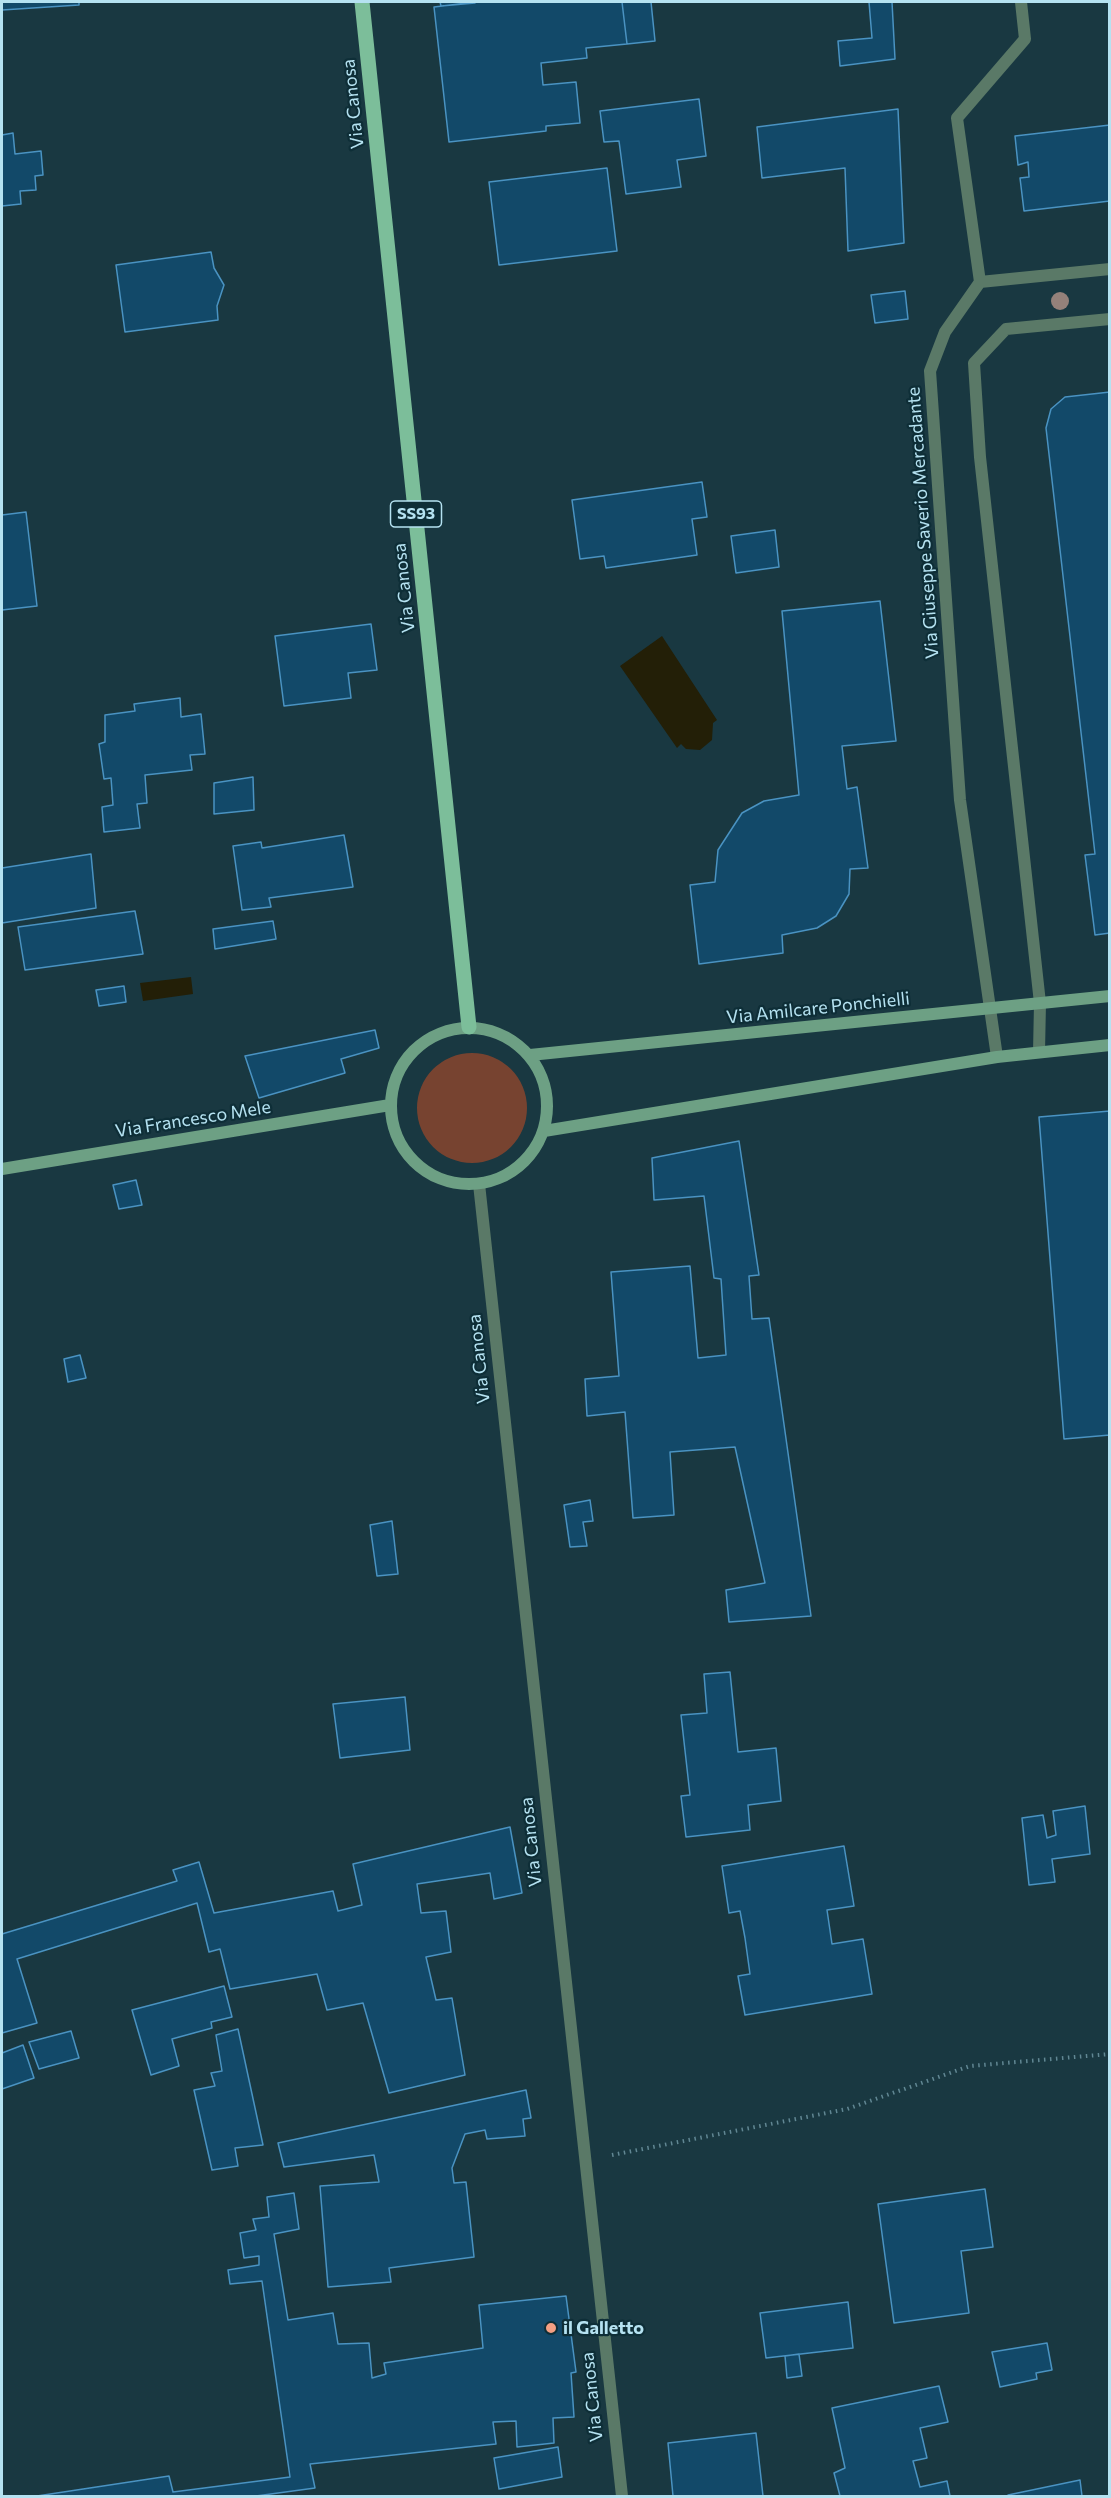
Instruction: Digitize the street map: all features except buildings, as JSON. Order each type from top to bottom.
[{"type":"main road","name":"Via Canosa","points":[[362,2],[470,1026]]},
{"type":"main road","name":"Via Amilcare Ponchielli","points":[[530,1055],[1110,996]]},
{"type":"main road","points":[[470,1026],[492,1030],[513,1040],[530,1055],[543,1079],[548,1105],[544,1131],[533,1151],[519,1167],[500,1178],[479,1184],[452,1183],[427,1172],[407,1154],[394,1130],[390,1105],[393,1084],[404,1061],[422,1043],[444,1030],[470,1026]]},
{"type":"main road","points":[[544,1131],[997,1057],[1110,1045]]},
{"type":"main road","name":"Via Francesco Mele","points":[[2,1169],[390,1105]]},
{"type":"street","points":[[1021,2],[1025,39],[957,118],[980,282],[1110,269]]},
{"type":"street","name":"Via Giuseppe Saverio Mercadante","points":[[980,282],[945,332],[930,371],[960,800],[997,1057]]},
{"type":"street","points":[[1039,1052],[1040,1002],[980,457],[974,363],[1006,330],[1110,319]]},
{"type":"street","name":"Via Canosa","points":[[479,1184],[622,2496]]},
{"type":"path","points":[[586,2160],[847,2109],[970,2066],[1110,2054]]},
{"type":"shaded area","points":[[662,636],[717,720],[713,723],[712,740],[700,750],[686,749],[681,744],[677,748],[620,666]]},
{"type":"shaded area","points":[[191,977],[193,994],[143,1001],[140,983]]},
{"type":"shaded area","points":[[472,1053],[493,1057],[511,1069],[523,1087],[527,1108],[523,1129],[511,1147],[493,1159],[472,1163],[451,1159],[433,1147],[421,1129],[417,1108],[421,1087],[433,1069],[451,1057]]},
{"type":"place","name":"il Galletto","points":[[551,2328]]}]
